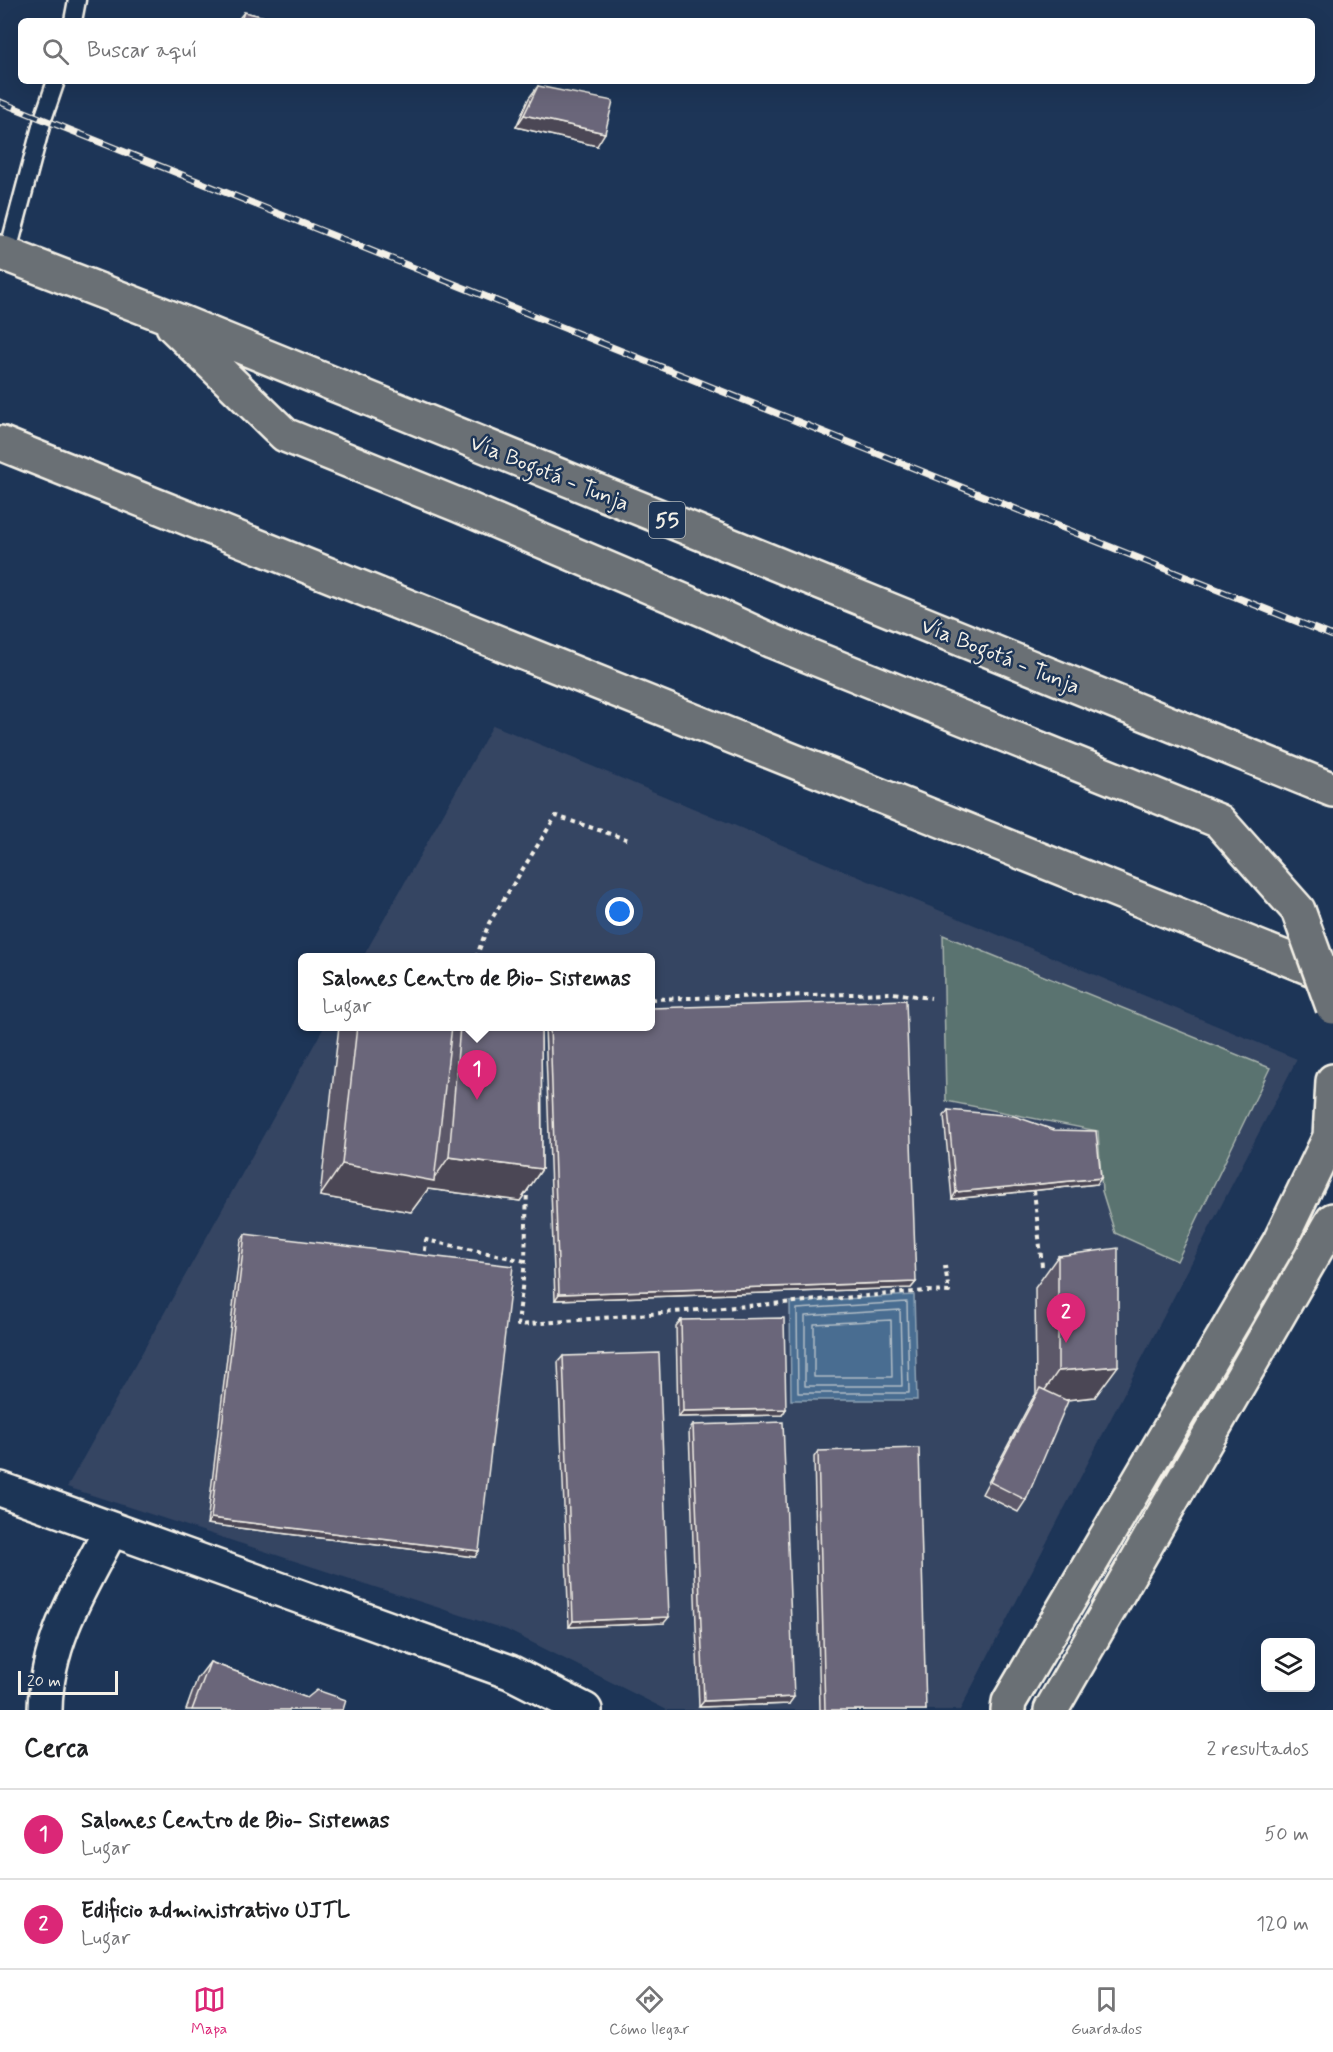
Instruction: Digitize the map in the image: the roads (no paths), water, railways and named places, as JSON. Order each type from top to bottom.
[{"type":"highway","name":"Vía Bogotá - Tunja","points":[[3,254],[161,314],[1333,790]]},
{"type":"highway","points":[[161,314],[285,435],[458,505],[782,645],[1219,821],[1298,909],[1333,1008]]},
{"type":"highway","points":[[0,443],[1333,976]]},
{"type":"highway","points":[[1009,1706],[1280,1241],[1330,1137],[1333,1081]]},
{"type":"highway","points":[[1051,1710],[1333,1220]]},
{"type":"street","points":[[0,1489],[510,1672],[585,1710]]},
{"type":"street","points":[[45,1710],[45,1690],[61,1628],[111,1530]]},
{"type":"lane","points":[[74,18],[77,0]]},
{"type":"lane","points":[[3,254],[55,84]]},
{"type":"water","points":[[914,1295],[917,1400],[791,1400],[790,1302]]},
{"type":"railway","points":[[0,102],[1333,636]]},
{"type":"place","name":"Salones Centro de Bio- Sistemas","points":[[477,1100]]},
{"type":"place","name":"Edificio administrativo UJTL","points":[[1066,1343]]}]
